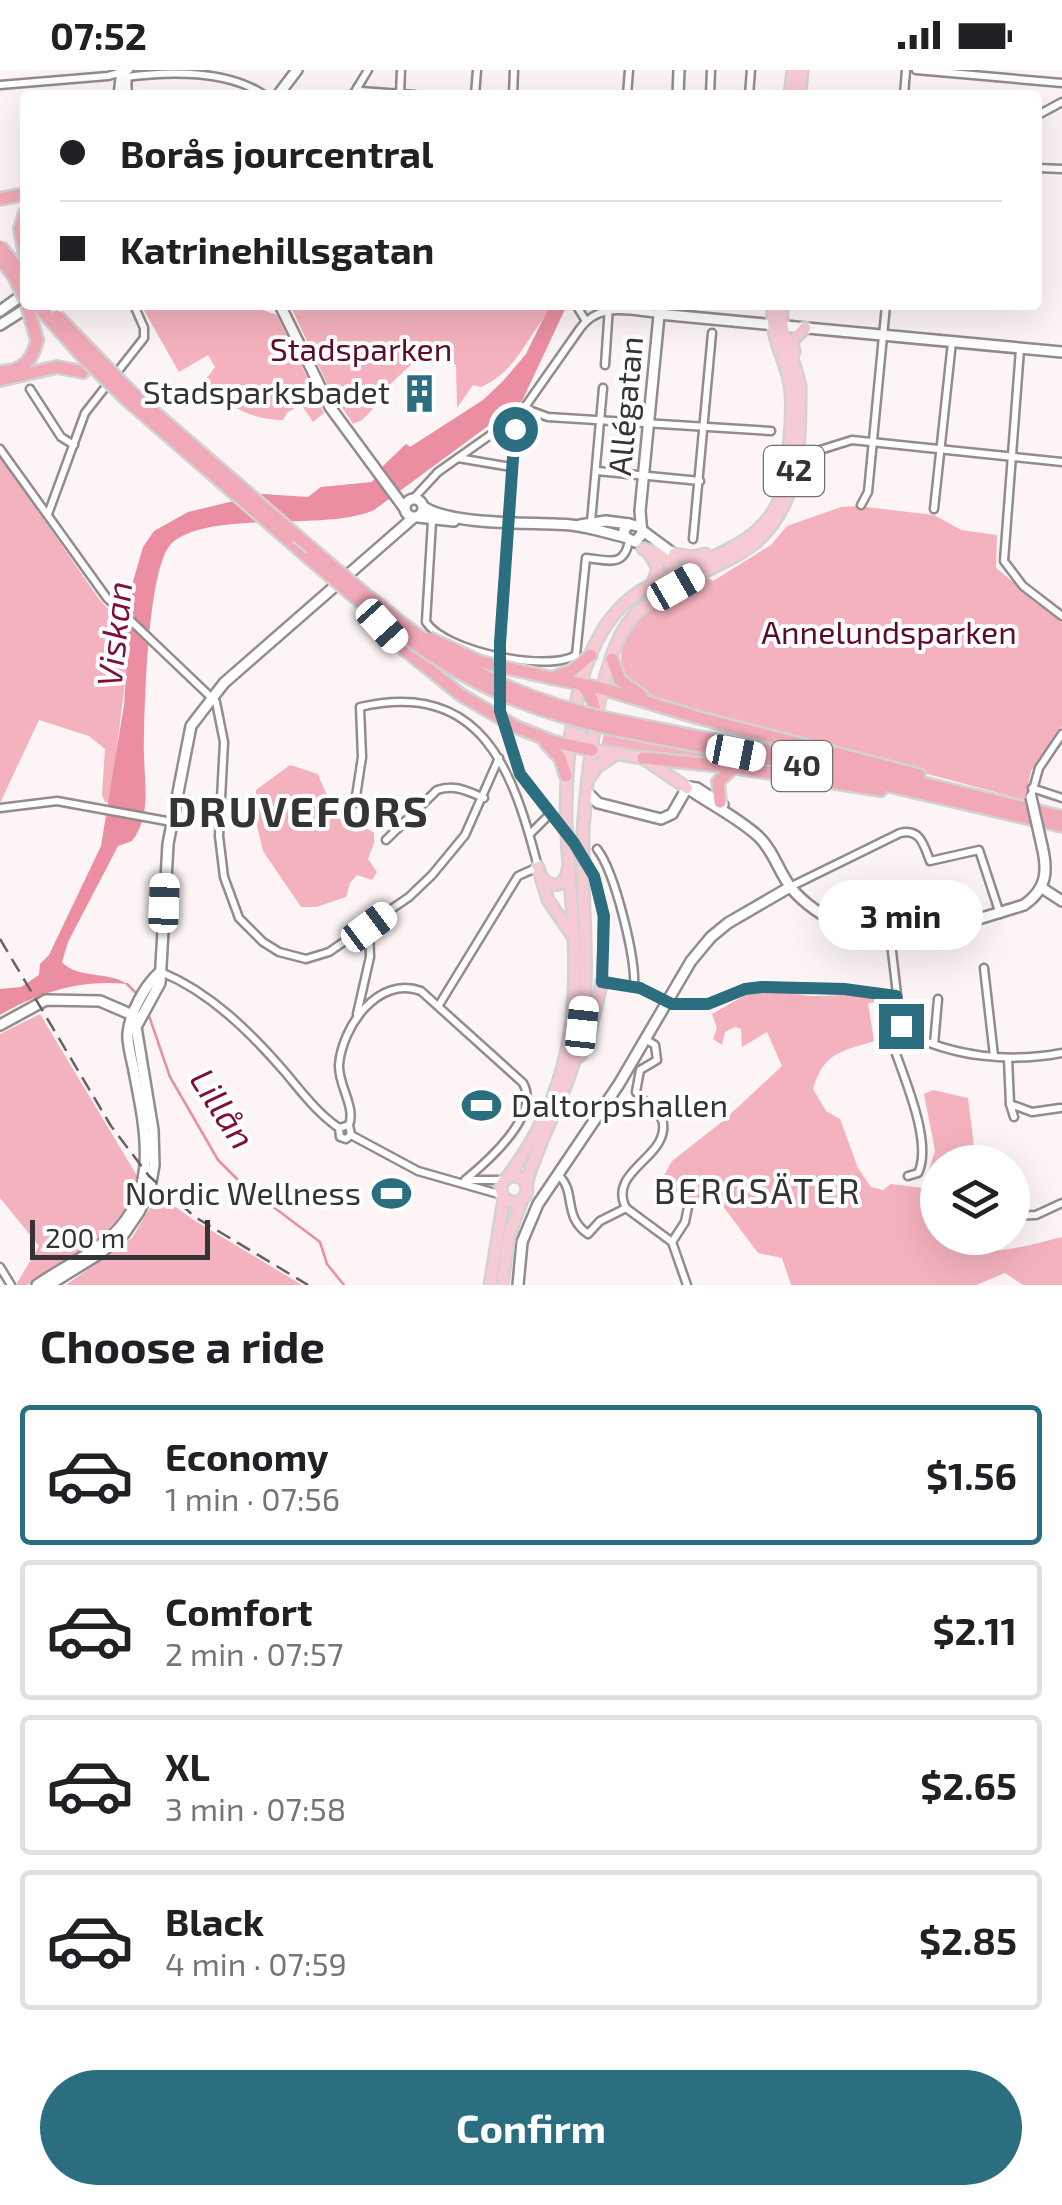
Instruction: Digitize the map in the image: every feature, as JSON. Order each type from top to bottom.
[{"type":"highway","points":[[0,246],[20,273]]},
{"type":"highway","points":[[0,372],[20,369],[34,352],[37,340],[31,310]]},
{"type":"highway","name":"40","points":[[38,310],[84,358],[280,527],[309,558],[440,653],[488,680],[612,724],[1062,816]]},
{"type":"highway","name":"40","points":[[53,310],[128,395]]},
{"type":"highway","points":[[0,380],[57,367],[83,372],[128,395]]},
{"type":"highway","name":"40","points":[[280,527],[297,536],[362,598]]},
{"type":"highway","points":[[362,598],[466,656],[604,688],[723,724],[839,752],[988,802]]},
{"type":"highway","points":[[362,598],[404,650],[482,708],[535,735],[592,750]]},
{"type":"highway","points":[[552,678],[571,671],[591,655]]},
{"type":"highway","points":[[612,659],[620,680],[649,701]]},
{"type":"highway","points":[[582,684],[592,701],[597,722]]},
{"type":"highway","points":[[535,735],[556,753],[566,776]]},
{"type":"highway","points":[[643,758],[988,802]]},
{"type":"highway","points":[[720,802],[718,782],[733,768]]},
{"type":"highway","name":"40","points":[[988,802],[1062,826]]},
{"type":"main road","name":"42","points":[[582,684],[600,633],[614,614],[653,583],[730,548],[759,527],[782,492],[790,387],[774,310]]},
{"type":"main road","name":"42","points":[[604,688],[623,630],[647,602],[757,542],[785,506],[793,478],[800,400],[796,368],[776,325],[780,310]]},
{"type":"main road","points":[[796,368],[792,341],[805,328]]},
{"type":"main road","points":[[674,554],[692,557],[730,548]]},
{"type":"main road","points":[[643,549],[655,552],[681,570],[698,574]]},
{"type":"main road","points":[[643,549],[657,562],[653,583]]},
{"type":"main road","points":[[674,554],[681,570]]},
{"type":"main road","points":[[647,602],[675,582],[681,570]]},
{"type":"main road","points":[[490,1285],[503,1197],[501,1188],[524,1153],[558,1082],[574,1011],[575,939],[566,776],[582,684]]},
{"type":"main road","points":[[570,1074],[584,1000],[586,792],[604,688]]},
{"type":"main road","points":[[576,714],[581,737],[592,750],[643,758],[686,788]]},
{"type":"main road","points":[[588,779],[600,764],[616,755]]},
{"type":"main road","points":[[540,872],[551,885],[562,884],[569,858]]},
{"type":"main road","points":[[540,872],[548,900],[575,939]]},
{"type":"main road","points":[[502,1285],[509,1235],[570,1074],[589,1036],[602,982]]},
{"type":"main road","points":[[506,1179],[518,1177],[526,1185]]},
{"type":"main road","points":[[503,1197],[514,1203],[522,1200]]},
{"type":"street","points":[[72,70],[74,80]]},
{"type":"street","points":[[155,70],[169,74]]},
{"type":"street","points":[[282,90],[297,70]]},
{"type":"street","points":[[916,70],[1062,82]]},
{"type":"street","points":[[0,86],[125,72],[217,76],[243,81],[256,90]]},
{"type":"street","points":[[0,325],[20,308]]},
{"type":"street","points":[[48,514],[90,404],[144,338],[136,310]]},
{"type":"street","points":[[282,310],[323,394],[376,471],[393,492],[432,524]]},
{"type":"street","points":[[579,310],[586,320]]},
{"type":"street","points":[[37,1285],[111,1236],[128,1218],[139,1195],[147,1147],[128,1041],[138,1013],[160,983],[172,822],[188,734],[200,712],[247,662],[330,592],[396,529],[414,508],[429,479],[526,409],[586,320],[604,310]]},
{"type":"street","points":[[604,366],[609,310]]},
{"type":"street","name":"Allégatan","points":[[636,526],[646,474],[660,310]]},
{"type":"street","points":[[667,310],[776,325],[1062,352]]},
{"type":"street","points":[[861,505],[868,492],[886,310]]},
{"type":"street","points":[[693,538],[712,333]]},
{"type":"street","points":[[934,509],[952,342]]},
{"type":"street","points":[[1020,349],[1003,549],[1012,575],[1062,616]]},
{"type":"street","points":[[590,522],[603,388]]},
{"type":"street","points":[[30,389],[60,437],[74,446]]},
{"type":"street","points":[[526,409],[548,417],[771,431]]},
{"type":"street","points":[[511,422],[515,429],[507,521],[500,711],[525,784],[574,843],[594,876],[600,894],[604,938],[602,982],[634,987],[667,1001],[708,1004],[745,989],[762,987],[844,989],[896,996]]},
{"type":"street","points":[[804,454],[843,441],[1062,462]]},
{"type":"street","points":[[0,449],[98,587],[212,697],[224,727],[220,848],[224,878],[239,918],[263,942],[294,958],[306,959],[330,952],[369,927],[432,875],[465,835],[499,758]]},
{"type":"street","points":[[458,458],[511,467]]},
{"type":"street","points":[[596,470],[700,481]]},
{"type":"street","points":[[414,508],[461,518],[578,526],[629,540],[643,549]]},
{"type":"street","points":[[432,524],[461,518]]},
{"type":"street","points":[[578,526],[590,522],[636,526],[674,554]]},
{"type":"street","points":[[432,524],[426,622],[446,638],[481,654],[560,660],[576,655],[586,558],[623,558],[629,540],[624,530],[636,526]]},
{"type":"street","points":[[629,540],[640,539],[636,526]]},
{"type":"street","points":[[481,654],[499,676]]},
{"type":"street","points":[[354,803],[362,757],[360,707],[398,700],[434,706],[475,728],[509,775],[540,872],[518,876],[439,1006]]},
{"type":"street","points":[[686,788],[730,815],[766,845],[790,887],[841,924],[891,943],[1000,914],[1024,905],[1042,888],[1046,865],[1032,792],[1038,768],[1062,734]]},
{"type":"street","points":[[386,840],[437,790],[448,786],[484,798]]},
{"type":"street","points":[[686,788],[698,788],[720,802],[730,815]]},
{"type":"street","points":[[586,792],[606,806],[665,819],[686,788]]},
{"type":"street","points":[[1032,792],[1062,798]]},
{"type":"street","points":[[0,808],[57,801],[172,822]]},
{"type":"street","points":[[530,834],[550,814]]},
{"type":"street","points":[[518,1285],[519,1257],[528,1223],[691,961],[711,936],[790,887],[900,833],[911,832],[921,838],[930,861],[979,850],[1000,914]]},
{"type":"street","points":[[597,849],[618,898],[634,987]]},
{"type":"street","points":[[1042,888],[1062,902]]},
{"type":"street","points":[[369,927],[372,935],[367,974],[339,1065],[351,1112],[352,1135],[418,1171],[503,1197]]},
{"type":"street","points":[[891,943],[896,996],[905,1032],[894,1048],[912,1100],[923,1160],[918,1172],[908,1176]]},
{"type":"street","points":[[984,968],[994,1056]]},
{"type":"street","points":[[160,972],[198,992],[254,1037],[308,1101],[338,1128],[340,1138],[352,1135]]},
{"type":"street","points":[[357,1015],[382,994],[401,988],[420,990],[522,1083],[527,1092],[526,1104],[509,1136],[465,1180]]},
{"type":"street","points":[[934,1044],[938,998]]},
{"type":"street","points":[[0,1025],[46,1000],[100,1001],[138,1013]]},
{"type":"street","points":[[49,1285],[100,1254],[124,1234],[150,1188],[153,1130],[135,1037],[138,1013]]},
{"type":"street","points":[[905,1032],[934,1044],[1008,1058],[1062,1053]]},
{"type":"street","points":[[645,1039],[655,1044],[659,1054],[637,1076],[636,1092],[660,1116],[663,1125],[658,1143],[624,1182],[621,1196],[626,1208],[672,1242],[687,1285]]},
{"type":"street","points":[[1008,1058],[1014,1117]]},
{"type":"street","points":[[1010,1104],[1032,1112],[1060,1108]]},
{"type":"street","points":[[660,1116],[669,1108],[685,1113]]},
{"type":"street","points":[[338,1128],[349,1125]]},
{"type":"street","points":[[476,1171],[484,1182]]},
{"type":"street","points":[[557,1174],[568,1184],[572,1216],[588,1234],[600,1221],[626,1208]]},
{"type":"street","points":[[450,1180],[506,1179]]},
{"type":"street","points":[[1030,1215],[1062,1202]]},
{"type":"street","points":[[672,1242],[685,1222],[688,1207]]},
{"type":"street","points":[[0,1268],[12,1284]]},
{"type":"green space","points":[[144,310],[263,310],[277,315],[324,413],[313,422],[301,404],[283,420],[239,410],[206,379],[215,367],[208,355],[179,372]]},
{"type":"green space","name":"Stadsparken","points":[[292,310],[548,310],[507,368],[481,387],[473,385],[457,408],[456,366],[450,357],[425,351],[376,398],[372,410],[353,424],[329,388]]},
{"type":"green space","points":[[0,456],[99,599],[131,634],[110,803],[102,795],[105,749],[89,736],[39,720],[0,803]]},
{"type":"green space","name":"Annelundsparken","points":[[841,507],[934,515],[961,530],[997,535],[996,568],[1062,622],[1062,726],[1031,771],[1025,800],[674,706],[627,683],[623,645],[630,630],[656,606],[706,577],[713,581],[771,545],[787,526]]},
{"type":"green space","points":[[604,733],[807,772],[835,778],[601,747]]},
{"type":"green space","points":[[290,765],[318,774],[333,801],[374,833],[368,859],[377,872],[372,880],[357,875],[346,897],[316,907],[301,907],[263,851],[256,822],[256,790]]},
{"type":"green space","points":[[786,990],[813,996],[854,994],[880,997],[892,1003],[892,1009],[886,1009],[883,1002],[868,1003],[874,1041],[828,1060],[813,1089],[826,1111],[840,1119],[858,1168],[871,1187],[883,1190],[891,1184],[920,1188],[920,1255],[1030,1255],[1030,1244],[1062,1237],[1062,1285],[1023,1285],[1005,1273],[976,1285],[791,1285],[782,1258],[758,1253],[716,1197],[672,1200],[657,1188],[672,1161],[723,1121],[782,1066],[767,1032],[742,1047],[741,1029],[735,1027],[725,1032],[722,1045],[713,1039],[717,1028],[712,1014],[747,994]]},
{"type":"green space","points":[[40,1014],[139,1179],[121,1215],[108,1229],[27,1285],[16,1285],[39,1246],[0,1198],[0,1034]]},
{"type":"green space","points":[[933,1090],[968,1098],[974,1145],[934,1145],[924,1094]]},
{"type":"green space","points":[[158,1194],[302,1285],[66,1285],[132,1238]]},
{"type":"shaded area","points":[[548,310],[565,310],[522,401],[374,510],[328,520],[213,527],[172,543],[157,580],[152,609],[142,820],[132,841],[118,846],[68,942],[62,962],[76,971],[127,984],[61,989],[0,1015],[0,989],[21,987],[39,975],[40,964],[49,955],[101,846],[124,705],[132,585],[143,547],[154,531],[188,512],[263,494],[308,497],[321,487],[372,482],[406,444],[410,447],[483,400],[526,354]]},
{"type":"waterway","name":"Lillån","points":[[127,984],[138,995]]},
{"type":"waterway","name":"Lillån","points":[[147,1010],[170,1077],[218,1160],[240,1182],[320,1242],[327,1264],[344,1285]]},
{"type":"railway","points":[[0,939],[111,1126],[149,1176],[195,1217],[308,1285]]},
{"type":"place","name":"Stadsparksbadet","points":[[420,393]]},
{"type":"place","name":"Daltorpshallen","points":[[481,1106]]},
{"type":"place","name":"Nordic Wellness","points":[[391,1194]]},
{"type":"district","name":"DRUVEFORS","points":[[299,812]]},
{"type":"district","name":"BERGSÄTER","points":[[758,1192]]},
{"type":"route","points":[[515,429],[500,643],[500,711],[520,774],[574,843],[594,876],[604,916],[602,982],[640,988],[672,1004],[708,1004],[745,989],[762,987],[860,990],[896,996],[901,1026]]},
{"type":"water label","name":"Viskan","points":[[115,634]]}]
